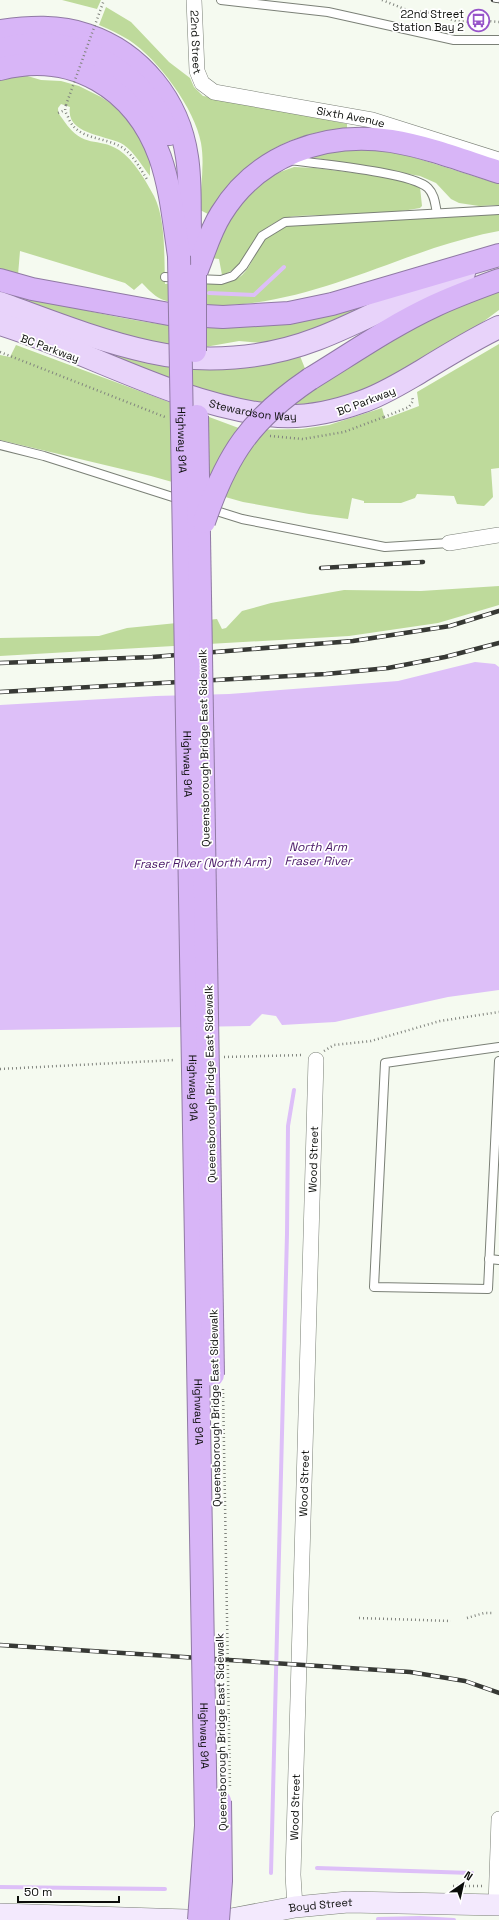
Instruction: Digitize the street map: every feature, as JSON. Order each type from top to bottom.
[{"type":"highway","points":[[0,31],[36,28],[63,29],[86,35],[106,43],[124,54],[156,82],[168,99],[177,117],[187,157],[190,198],[189,265]]},
{"type":"highway","points":[[0,49],[37,44],[79,50],[98,58],[132,80],[145,95],[164,122],[175,156],[189,265]]},
{"type":"highway","points":[[0,69],[29,63],[49,64],[70,68],[90,75],[110,87],[127,102],[147,129],[160,157],[168,182],[189,265]]},
{"type":"highway","points":[[189,265],[230,201],[255,174],[279,158],[314,144],[340,139],[368,139],[414,146],[499,172]]},
{"type":"highway","points":[[223,317],[286,305],[499,240]]},
{"type":"highway","points":[[0,280],[32,289],[169,314],[223,317],[288,314],[499,255]]},
{"type":"highway","name":"Highway 91A","points":[[189,265],[199,537],[221,1809],[221,1881],[218,1920]]},
{"type":"highway","name":"Highway 91A","points":[[189,265],[206,1826],[199,1920]]},
{"type":"highway","points":[[199,537],[218,482],[237,446],[258,420],[274,405],[310,379],[360,348],[432,307],[465,292],[499,280]]},
{"type":"main road","points":[[0,303],[87,334],[150,353],[190,358],[219,358],[256,355],[298,346],[342,329],[453,277],[499,261]]},
{"type":"main road","name":"Stewardson Way","points":[[0,324],[186,394],[234,408],[270,415],[310,414],[337,410],[362,402],[387,391],[499,327]]},
{"type":"main road","name":"Boyd Street","points":[[0,1914],[146,1920],[231,1919],[295,1907],[348,1902],[497,1905]]},
{"type":"street","name":"22nd Street","points":[[194,0],[197,71],[202,83]]},
{"type":"street","name":"Sixth Avenue","points":[[202,83],[214,92],[221,94],[372,120],[499,160]]},
{"type":"street","points":[[449,544],[499,535]]},
{"type":"street","name":"Wood Street","points":[[295,1907],[293,1875],[316,1060]]},
{"type":"street","points":[[497,1905],[499,1818]]},
{"type":"lane","points":[[220,0],[328,12],[454,40],[499,40]]},
{"type":"lane","points":[[279,158],[413,179],[422,183],[432,193],[437,213]]},
{"type":"lane","points":[[189,265],[210,280],[228,279],[243,266],[262,236],[285,222],[499,210]]},
{"type":"lane","points":[[165,278],[189,265]]},
{"type":"lane","points":[[169,314],[179,305],[189,265]]},
{"type":"lane","points":[[0,445],[44,456],[242,519],[385,547],[449,544]]},
{"type":"lane","points":[[499,1047],[385,1064],[374,1287],[488,1289],[499,1062]]},
{"type":"lane","points":[[489,1259],[499,1260]]},
{"type":"path","points":[[58,113],[64,110],[104,0]]},
{"type":"path","points":[[382,0],[407,10],[430,13],[456,21],[470,22],[477,20],[499,22]]},
{"type":"path","points":[[64,110],[70,122],[82,134],[112,143],[123,149],[133,158],[149,182]]},
{"type":"path","name":"BC Parkway","points":[[0,352],[171,419]]},
{"type":"path","points":[[264,435],[303,439],[344,432],[411,405],[413,398],[410,392]]},
{"type":"path","points":[[223,1057],[304,1055],[316,1060],[325,1050],[334,1045],[371,1041],[402,1033],[419,1026],[459,1017],[499,1012]]},
{"type":"path","points":[[0,1069],[176,1060]]},
{"type":"path","name":"Queensborough Bridge East Sidewalk","points":[[223,1385],[230,1792]]},
{"type":"path","points":[[467,1618],[484,1613],[492,1613]]},
{"type":"path","points":[[359,1618],[451,1621]]},
{"type":"green space","points":[[62,0],[101,0],[97,9]]},
{"type":"green space","points":[[106,7],[131,22],[169,62],[190,78],[194,87],[203,96],[247,102],[347,124],[347,128],[311,134],[276,147],[249,167],[208,214],[200,210],[202,152],[201,143],[191,115],[174,86],[152,59],[129,40],[99,25]]},
{"type":"green space","points":[[24,75],[41,80],[61,81],[79,86],[113,105],[130,121],[150,154],[150,176],[135,156],[124,145],[81,129],[74,124],[70,117],[70,107],[61,104],[58,108],[61,117],[71,130],[78,136],[111,146],[119,150],[135,165],[147,184],[158,205],[161,216],[164,239],[165,284],[222,283],[236,279],[249,267],[264,239],[288,225],[499,213],[499,231],[466,238],[434,248],[315,290],[253,303],[222,305],[175,303],[156,296],[142,283],[134,290],[125,283],[20,251],[18,275],[0,269],[0,79]]},
{"type":"green space","points":[[365,149],[403,154],[499,184],[499,205],[479,206],[459,203],[451,199],[436,183],[420,176],[310,157],[334,150]]},
{"type":"green space","points":[[294,167],[315,168],[404,179],[420,187],[422,206],[420,208],[385,213],[285,218],[262,231],[253,242],[240,264],[230,272],[222,275],[219,259],[211,258],[234,213],[258,184],[268,177]]},
{"type":"green space","points":[[0,289],[93,312],[156,324],[220,328],[283,322],[374,299],[358,311],[288,339],[263,343],[239,341],[205,347],[166,346],[117,334],[0,293]]},
{"type":"green space","points":[[499,290],[499,310],[464,336],[388,380],[328,405],[257,405],[186,387],[0,311],[78,339],[300,356],[306,371],[382,345],[440,313]]},
{"type":"green space","points":[[499,344],[499,468],[491,469],[493,497],[484,506],[457,504],[454,496],[417,494],[415,498],[401,503],[364,503],[364,501],[352,498],[348,519],[309,514],[243,502],[151,476],[0,440],[0,355],[10,357],[16,345],[244,430],[302,429],[329,425],[382,408],[385,419],[419,406],[417,392]]},
{"type":"green space","points":[[499,586],[499,605],[438,623],[349,636],[0,656],[0,638],[99,636],[127,628],[217,619],[222,629],[226,628],[242,611],[271,603],[344,590],[421,591]]},
{"type":"water","name":"North Arm Fraser River","points":[[475,662],[495,664],[499,667],[499,990],[448,997],[335,1022],[282,1025],[276,1016],[262,1014],[250,1026],[0,1030],[0,705],[156,696],[229,694],[398,681]]},
{"type":"waterway","points":[[209,293],[254,295],[284,267]]},
{"type":"waterway","points":[[271,1873],[287,1234],[288,1126],[294,1090]]},
{"type":"waterway","points":[[317,1868],[472,1873]]},
{"type":"waterway","points":[[0,1887],[165,1889]]},
{"type":"waterway","points":[[378,1919],[420,1918],[454,1920]]},
{"type":"railway","points":[[493,0],[499,1]]},
{"type":"railway","points":[[321,568],[423,562]]},
{"type":"railway","points":[[0,663],[152,657],[353,641],[450,626],[499,611]]},
{"type":"railway","points":[[0,692],[326,674],[388,668],[445,657],[499,643]]},
{"type":"railway","points":[[0,1645],[410,1672],[465,1681],[499,1693]]},
{"type":"place","name":"22nd Street Station Bay 2","points":[[479,20]]},
{"type":"water label","name":"Fraser River (North Arm)","points":[[202,863]]}]
